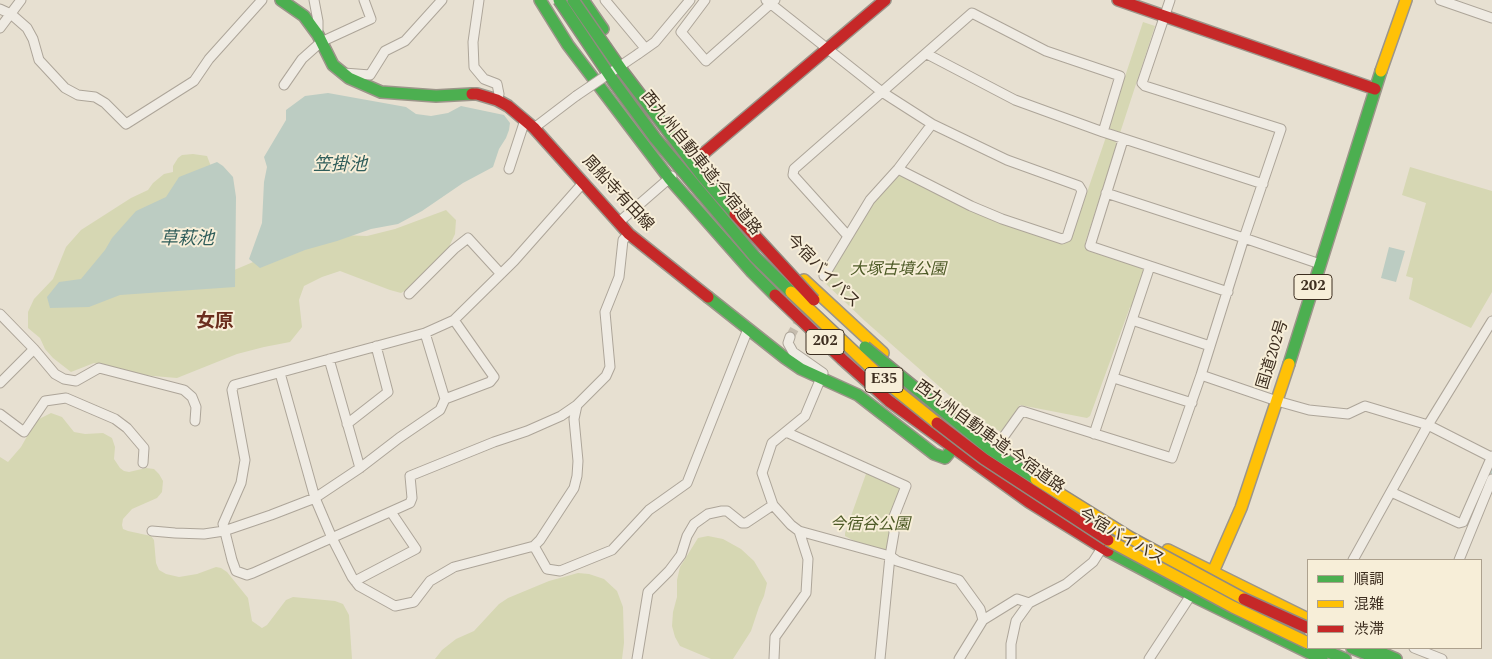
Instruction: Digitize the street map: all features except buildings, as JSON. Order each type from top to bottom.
[{"type":"main road","name":"周船寺有田線","points":[[282,0],[304,16],[333,65],[349,78],[380,92],[436,96],[477,94],[497,100],[508,106],[530,124],[629,234],[748,329],[801,369],[858,395],[934,454],[945,458],[953,448]]},
{"type":"main road","name":"今宿バイパス","points":[[540,0],[568,45],[669,178],[752,272],[842,359],[889,401],[1028,502],[1102,548],[1191,595],[1322,659]]},
{"type":"main road","name":"西九州自動車道;今宿道路","points":[[559,0],[614,82],[655,138],[700,193],[755,257],[886,382],[984,459],[1107,539],[1233,607],[1306,650]]},
{"type":"main road","name":"西九州自動車道;今宿道路","points":[[573,0],[623,72],[703,177],[762,246],[817,304],[888,367],[991,450],[1056,492],[1129,537],[1240,597],[1307,628]]},
{"type":"main road","name":"今宿バイパス","points":[[583,0],[633,74],[697,159],[806,281],[861,334],[934,397],[997,446],[1100,514],[1158,545],[1307,618]]},
{"type":"main road","points":[[697,159],[885,0]]},
{"type":"main road","points":[[1118,0],[1375,89]]},
{"type":"main road","name":"国道202号","points":[[1191,595],[1214,572],[1241,508],[1277,401],[1375,89],[1406,0]]},
{"type":"main road","points":[[1321,649],[1345,659]]},
{"type":"main road","points":[[1354,649],[1379,659]]},
{"type":"main road","points":[[1372,649],[1396,659]]},
{"type":"street","points":[[0,28],[21,0]]},
{"type":"street","points":[[0,10],[11,14],[27,28],[33,39],[39,60],[65,88],[78,94],[96,97],[105,103],[126,124],[194,81],[209,59],[262,0]]},
{"type":"street","points":[[314,0],[318,21],[318,37]]},
{"type":"street","points":[[284,85],[318,37],[371,18],[364,0]]},
{"type":"street","points":[[343,73],[370,76],[385,51],[405,42],[442,0]]},
{"type":"street","points":[[479,0],[473,42],[474,67],[484,80],[497,84],[499,94],[497,100]]},
{"type":"street","points":[[605,0],[642,51]]},
{"type":"street","points":[[509,168],[530,124],[576,96],[655,42],[690,0]]},
{"type":"street","points":[[705,0],[681,32],[706,61],[771,1],[882,92],[932,124],[1007,160],[1079,186],[1082,192],[1068,237],[1062,239],[970,206],[898,169]]},
{"type":"street","points":[[997,446],[1022,411],[1172,458],[1192,403],[1244,238],[1281,130],[1146,86],[1142,83],[1170,0]]},
{"type":"street","points":[[1440,0],[1458,3],[1492,18]]},
{"type":"street","points":[[848,236],[794,175],[794,169],[972,13],[1046,51],[1120,76],[1102,132]]},
{"type":"street","points":[[927,54],[1015,100],[1122,140],[1263,184]]},
{"type":"street","points":[[824,276],[870,200],[898,169],[932,124]]},
{"type":"street","points":[[1122,140],[1090,246],[1228,292]]},
{"type":"street","points":[[620,222],[669,178],[697,159]]},
{"type":"street","points":[[583,183],[501,274],[454,320],[425,333],[234,385],[232,390],[245,460],[241,483],[223,524],[236,571],[247,575],[410,503],[412,498],[410,476],[494,442],[527,431],[561,416],[577,405],[606,376],[610,367],[605,312],[619,277],[623,240],[629,234]]},
{"type":"street","points":[[1106,192],[1320,264]]},
{"type":"street","points":[[409,294],[468,238],[501,274]]},
{"type":"street","points":[[1094,434],[1150,266]]},
{"type":"street","points":[[0,314],[55,374],[64,379],[76,381],[99,368],[184,390],[192,397],[196,407],[195,421]]},
{"type":"street","points":[[445,399],[490,382],[494,377],[454,320]]},
{"type":"street","points":[[1132,320],[1210,346]]},
{"type":"street","points":[[1354,559],[1428,425],[1488,335],[1492,321]]},
{"type":"street","points":[[534,546],[547,569],[560,572],[612,550],[649,510],[688,483],[748,329]]},
{"type":"street","points":[[152,531],[204,534],[224,531],[271,516],[316,498],[440,410],[445,399],[425,333]]},
{"type":"street","points":[[790,337],[788,343],[794,352],[823,373],[805,416],[772,443],[762,472],[773,505],[791,525],[799,530],[890,556],[897,561],[959,580],[980,609],[982,620]]},
{"type":"street","points":[[348,424],[388,392],[376,346]]},
{"type":"street","points":[[0,383],[34,349]]},
{"type":"street","points":[[329,359],[360,468]]},
{"type":"street","points":[[280,372],[316,498],[332,538],[352,577],[360,586],[395,606],[414,602],[430,581],[454,567],[534,546],[540,540],[574,488],[578,461],[574,419],[577,405]]},
{"type":"street","points":[[1201,375],[1308,410],[1348,414],[1365,406],[1428,425],[1492,456],[1463,522],[1459,524],[1391,492]]},
{"type":"street","points":[[1114,378],[1192,403]]},
{"type":"street","points":[[0,414],[24,432],[45,401],[66,398],[115,420],[127,428],[144,448],[144,463]]},
{"type":"street","points":[[786,432],[906,486],[893,519],[894,533],[880,659]]},
{"type":"street","points":[[1459,559],[1492,480]]},
{"type":"street","points":[[637,659],[648,592],[669,571],[681,555],[687,536],[694,524],[708,514],[722,511],[727,511],[742,523],[746,523],[773,505]]},
{"type":"street","points":[[356,581],[416,549],[391,512]]},
{"type":"street","points":[[774,659],[775,637],[806,593],[808,559],[799,530]]},
{"type":"street","points":[[1011,659],[1011,644],[1016,621],[1029,603],[1066,584],[1093,562],[1102,548]]},
{"type":"street","points":[[1150,659],[1191,595]]},
{"type":"street","points":[[959,659],[982,620],[1018,599],[1029,603]]},
{"type":"street","points":[[1420,649],[1442,659]]},
{"type":"green space","points":[[1143,22],[1155,26],[1120,133],[1110,129],[1109,125]]},
{"type":"green space","name":"大塚古墳公園","points":[[1106,137],[1114,140],[1117,144],[1085,243],[1088,251],[1143,268],[1144,272],[1090,416],[1087,418],[1020,405],[1001,432],[949,395],[824,282],[871,205],[896,174],[901,173],[1064,243],[1071,239]]},
{"type":"green space","points":[[182,155],[207,156],[212,169],[122,290],[213,279],[265,257],[340,235],[367,236],[395,229],[446,210],[456,220],[455,234],[448,249],[419,283],[401,293],[340,271],[304,286],[299,300],[302,327],[290,342],[237,354],[177,378],[130,374],[94,363],[71,372],[53,358],[45,349],[40,338],[28,328],[28,312],[34,299],[53,279],[66,247],[81,230],[131,198],[148,190],[164,174],[173,172],[173,166]]},
{"type":"green space","points":[[1410,167],[1492,191],[1492,292],[1471,328],[1409,299],[1413,278],[1406,276],[1426,203],[1402,195]]},
{"type":"green space","points":[[51,413],[62,417],[74,432],[85,434],[103,433],[112,438],[115,447],[114,459],[124,471],[129,472],[146,468],[154,469],[159,474],[163,481],[162,492],[157,498],[132,509],[123,519],[122,525],[123,529],[128,531],[151,536],[154,540],[156,563],[159,570],[179,577],[197,574],[216,567],[221,568],[227,572],[248,598],[252,621],[262,628],[267,625],[286,600],[293,597],[335,601],[343,604],[349,615],[352,659],[0,659],[0,457],[8,462],[21,447],[34,424]]},
{"type":"green space","name":"今宿谷公園","points":[[867,471],[900,486],[901,490],[892,534],[888,549],[885,551],[860,544],[845,536]]},
{"type":"green space","points":[[708,536],[723,539],[741,549],[754,561],[767,583],[751,631],[733,659],[711,659],[680,646],[672,626],[680,567],[698,538]]},
{"type":"green space","points":[[578,573],[604,579],[617,591],[623,607],[624,643],[622,659],[435,659],[442,650],[456,639],[474,631],[499,604],[508,598],[549,581]]},
{"type":"water","name":"笠掛池","points":[[328,93],[406,107],[416,114],[431,116],[448,113],[461,106],[504,115],[510,123],[509,130],[499,149],[493,167],[463,183],[422,211],[398,224],[371,229],[305,250],[260,268],[249,259],[262,223],[264,182],[267,167],[264,157],[286,120],[286,110],[305,96]]},
{"type":"water","name":"草萩池","points":[[217,162],[233,177],[236,197],[235,287],[120,295],[89,307],[50,308],[47,297],[59,282],[81,279],[105,250],[112,238],[136,211],[166,197],[179,177]]},
{"type":"water","points":[[1389,247],[1405,251],[1396,282],[1381,278]]},
{"type":"waterway","points":[[1489,478],[1492,470]]},
{"type":"tunnel","points":[[790,337],[801,317]]},
{"type":"traffic: fast","points":[[281,0],[304,16],[318,35],[333,65],[349,78],[381,92],[436,96],[472,94]]},
{"type":"traffic: fast","points":[[540,0],[568,45],[669,178],[752,272],[775,295]]},
{"type":"traffic: fast","points":[[559,0],[614,82],[655,138],[755,257],[791,292]]},
{"type":"traffic: fast","points":[[573,0],[623,72],[703,177],[735,214]]},
{"type":"traffic: fast","points":[[583,0],[603,29]]},
{"type":"traffic: fast","points":[[1289,364],[1381,71]]},
{"type":"traffic: fast","points":[[708,297],[785,358],[801,369],[858,395],[934,454],[945,458],[953,448]]},
{"type":"traffic: fast","points":[[865,347],[991,450],[1036,479]]},
{"type":"traffic: fast","points":[[1108,551],[1191,595],[1322,659]]},
{"type":"traffic: fast","points":[[1321,649],[1345,659]]},
{"type":"traffic: fast","points":[[1354,649],[1379,659]]},
{"type":"traffic: fast","points":[[1372,649],[1396,659]]},
{"type":"traffic: slow","points":[[1381,71],[1406,0]]},
{"type":"traffic: slow","points":[[804,280],[883,353]]},
{"type":"traffic: slow","points":[[791,292],[886,382],[937,423]]},
{"type":"traffic: slow","points":[[1207,578],[1213,572],[1241,508],[1289,364]]},
{"type":"traffic: slow","points":[[1036,479],[1129,537],[1244,599]]},
{"type":"traffic: slow","points":[[1108,540],[1233,607],[1307,643]]},
{"type":"traffic: slow","points":[[1168,550],[1307,619]]},
{"type":"traffic: jam","points":[[697,159],[885,0]]},
{"type":"traffic: jam","points":[[1118,0],[1375,89]]},
{"type":"traffic: jam","points":[[472,94],[497,100],[508,106],[534,128],[629,234],[708,297]]},
{"type":"traffic: jam","points":[[735,214],[814,300]]},
{"type":"traffic: jam","points":[[775,295],[889,401],[1029,502],[1108,551]]},
{"type":"traffic: jam","points":[[937,423],[984,459],[1108,540]]},
{"type":"traffic: jam","points":[[1244,599],[1307,628]]},
{"type":"district","name":"女原","points":[[215,323]]}]
